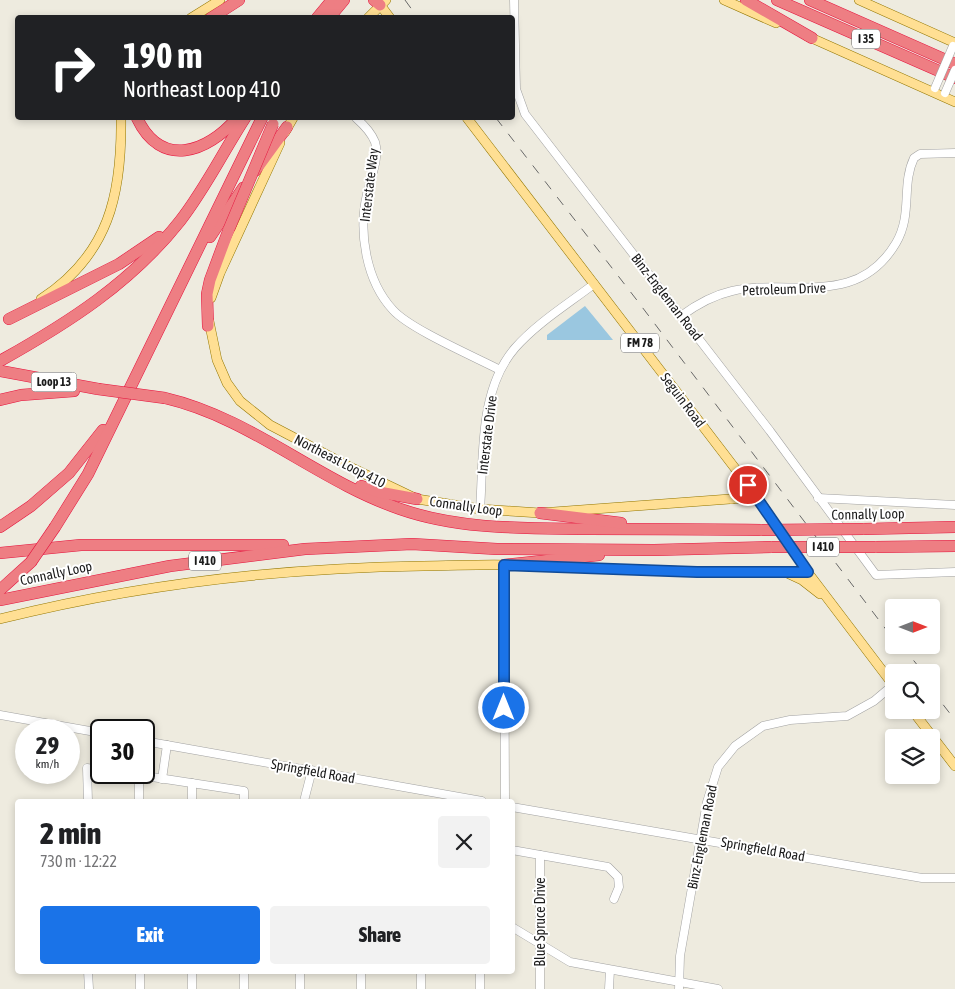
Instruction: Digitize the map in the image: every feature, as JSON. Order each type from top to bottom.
[{"type":"highway","points":[[216,15],[239,0]]},
{"type":"highway","points":[[320,15],[332,0]]},
{"type":"highway","points":[[332,15],[344,0]]},
{"type":"highway","points":[[746,0],[812,38]]},
{"type":"highway","name":"I 35","points":[[777,0],[955,78]]},
{"type":"highway","name":"I 35","points":[[810,0],[955,64]]},
{"type":"highway","points":[[139,120],[156,143],[167,148],[180,150],[193,149],[214,140],[234,120]]},
{"type":"highway","points":[[0,361],[78,316],[112,291],[151,254],[180,221],[202,189],[244,120]]},
{"type":"highway","points":[[0,590],[31,562],[88,474],[120,404],[261,120]]},
{"type":"highway","points":[[208,326],[207,294],[210,280],[274,121]]},
{"type":"highway","points":[[186,271],[290,122]]},
{"type":"highway","points":[[4,321],[119,264],[180,221]]},
{"type":"highway","name":"Loop 13","points":[[5,372],[98,389]]},
{"type":"highway","name":"Connally Loop","points":[[0,400],[49,392],[98,389],[165,398],[226,419],[376,500],[440,520],[489,526],[677,529],[955,528]]},
{"type":"highway","points":[[0,527],[32,506],[68,474],[120,404]]},
{"type":"highway","points":[[326,474],[380,492],[417,499]]},
{"type":"highway","points":[[540,513],[677,529]]},
{"type":"highway","points":[[0,554],[82,545],[412,544]]},
{"type":"highway","name":"Connally Loop","points":[[0,600],[119,575],[231,557],[305,549],[412,544],[497,548],[654,550],[955,546]]},
{"type":"highway","points":[[504,565],[654,550]]},
{"type":"main road","points":[[196,15],[220,0]]},
{"type":"main road","points":[[724,0],[934,90],[955,102]]},
{"type":"main road","points":[[859,0],[954,43]]},
{"type":"main road","points":[[370,15],[379,1],[388,15]]},
{"type":"main road","points":[[4,321],[66,281],[95,247],[112,210],[117,191],[120,171],[121,120]]},
{"type":"main road","name":"Seguin Road","points":[[469,120],[757,496],[808,572],[885,674]]},
{"type":"main road","name":"Northeast Loop 410","points":[[290,122],[220,273],[210,302],[208,326],[217,360],[227,383],[240,401],[270,425],[348,466],[417,499],[480,509],[540,513],[757,496]]},
{"type":"main road","points":[[732,498],[740,488],[740,474]]},
{"type":"main road","points":[[0,619],[59,604],[121,592],[232,576],[359,566],[504,565],[808,572]]},
{"type":"main road","points":[[782,572],[795,576],[828,599]]},
{"type":"main road","points":[[919,719],[955,766]]},
{"type":"street","name":"Binz-Engleman Road","points":[[514,0],[514,15]]},
{"type":"street","points":[[934,90],[954,43]]},
{"type":"street","name":"Binz-Engleman Road","points":[[515,44],[516,89],[525,114],[681,316],[876,575],[955,572]]},
{"type":"street","points":[[944,95],[955,70]]},
{"type":"street","name":"Interstate Way","points":[[358,120],[367,129],[375,143],[376,154],[363,217],[366,250],[381,292],[394,312],[412,324],[500,370]]},
{"type":"street","name":"Petroleum Drive","points":[[681,316],[697,305],[732,290],[840,286],[868,272],[890,252],[903,229],[907,214],[909,175],[914,158],[920,154],[955,153]]},
{"type":"street","name":"Interstate Drive","points":[[480,509],[488,406],[500,370],[522,341],[594,284]]},
{"type":"street","points":[[818,498],[955,504]]},
{"type":"street","points":[[504,565],[505,799]]},
{"type":"street","name":"Binz-Engleman Road","points":[[679,985],[680,956],[707,802],[714,775],[729,752],[738,743],[763,726],[847,716],[874,701],[885,692]]},
{"type":"street","points":[[0,714],[90,731]]},
{"type":"street","name":"Springfield Road","points":[[155,743],[471,799]]},
{"type":"street","points":[[162,778],[167,745]]},
{"type":"street","points":[[88,799],[87,768],[90,768]]},
{"type":"street","points":[[305,799],[312,770]]},
{"type":"street","points":[[155,777],[244,791],[244,799]]},
{"type":"street","points":[[192,783],[192,799]]},
{"type":"street","points":[[139,784],[140,799]]},
{"type":"street","name":"Springfield Road","points":[[515,808],[922,878],[955,878]]},
{"type":"street","points":[[515,851],[608,867],[618,877],[619,887],[614,899]]},
{"type":"street","name":"Blue Spruce Drive","points":[[540,855],[540,989]]},
{"type":"street","points":[[515,929],[570,962],[679,985],[718,989]]},
{"type":"street","points":[[609,989],[610,970]]},
{"type":"street","points":[[88,974],[88,989]]},
{"type":"street","points":[[140,974],[140,989]]},
{"type":"street","points":[[192,974],[192,989]]},
{"type":"street","points":[[244,974],[244,989]]},
{"type":"street","points":[[300,974],[300,989]]},
{"type":"street","points":[[361,974],[361,989]]},
{"type":"street","points":[[421,989],[422,974]]},
{"type":"street","points":[[480,974],[480,989]]},
{"type":"water","points":[[585,306],[613,340],[547,340],[547,335]]},
{"type":"railway","points":[[405,0],[416,15]]},
{"type":"railway","points":[[498,120],[636,299],[885,628]]},
{"type":"railway","points":[[908,654],[916,664]]},
{"type":"railway","points":[[940,701],[955,720]]},
{"type":"route","points":[[504,708],[504,565],[697,572],[808,572],[748,485]]}]
